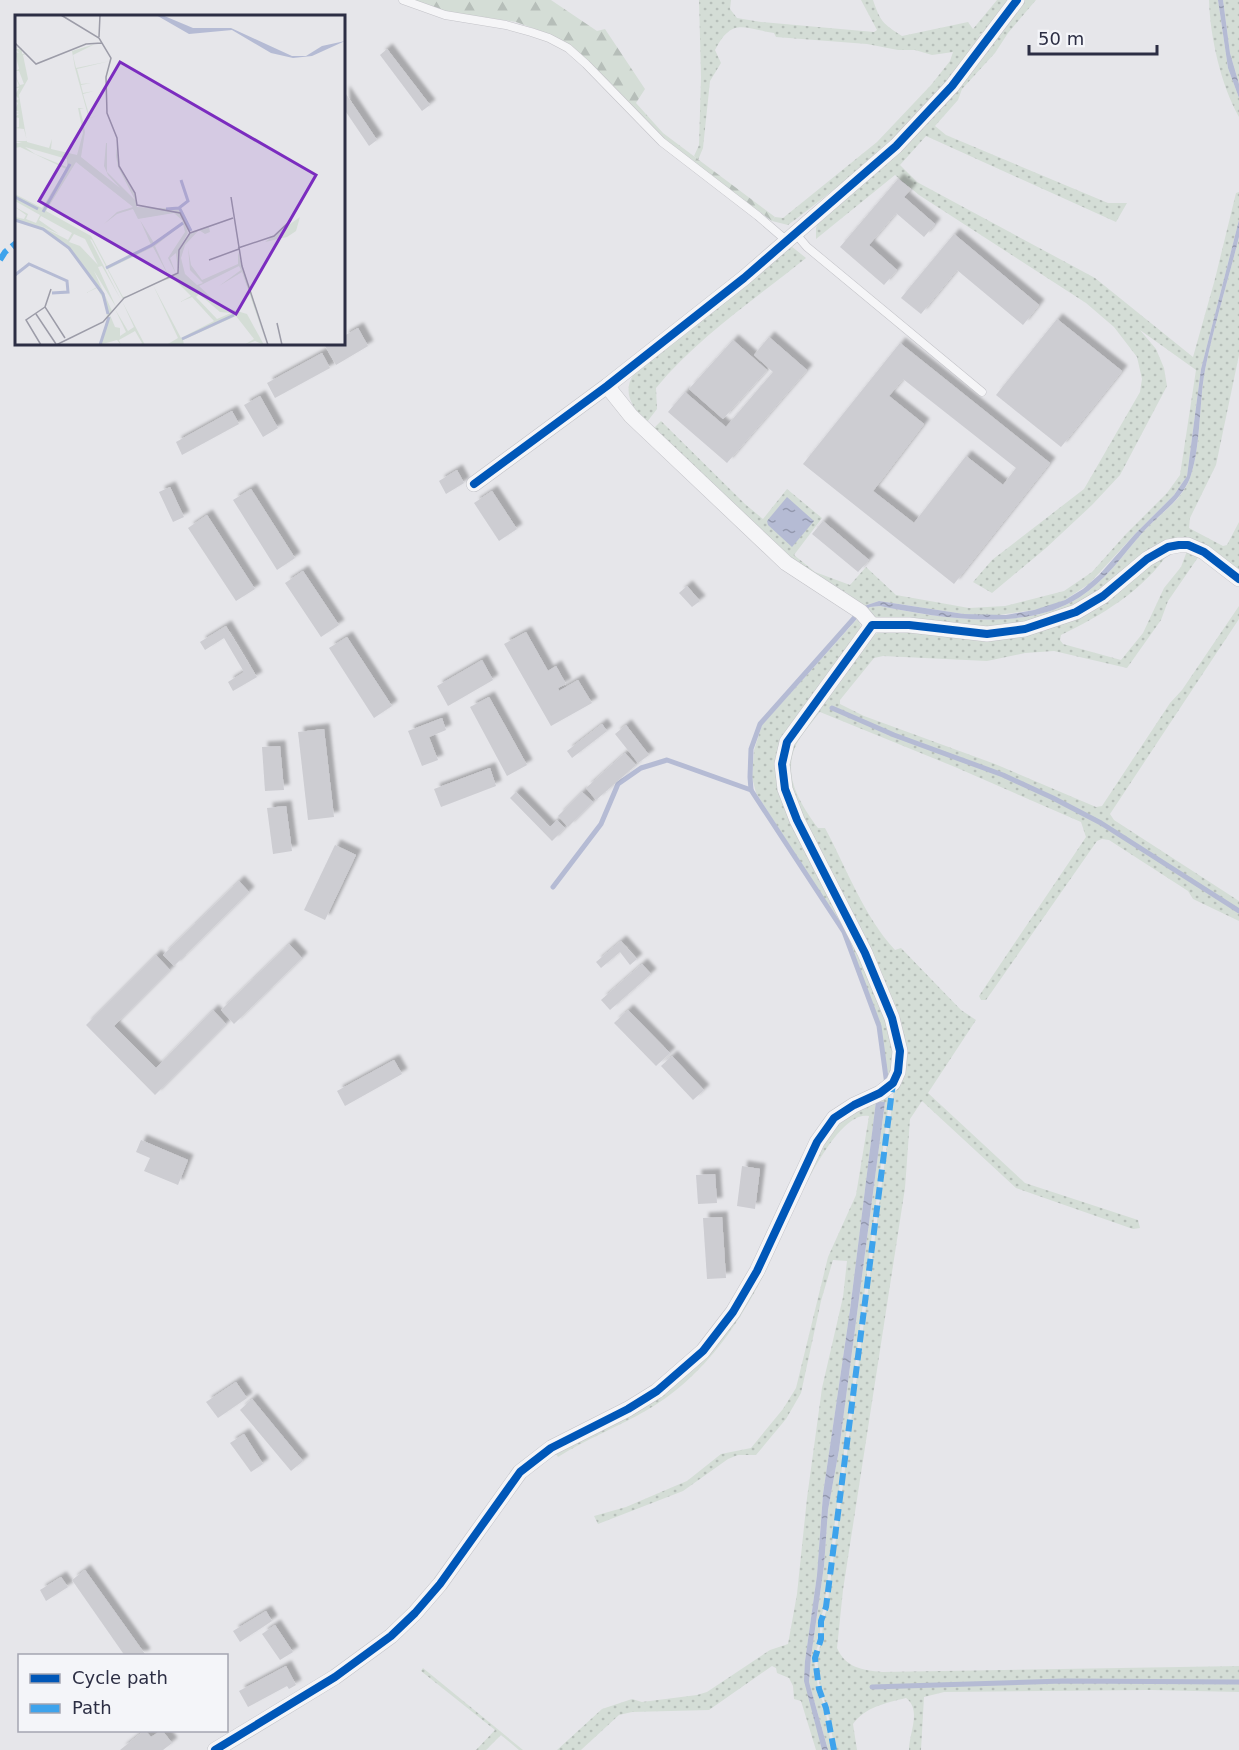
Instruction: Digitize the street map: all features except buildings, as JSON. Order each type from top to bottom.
[{"type":"street","points":[[474,484],[607,386],[744,278],[896,146],[952,86],[1017,0]]},
{"type":"street","points":[[607,386],[632,416],[786,563],[861,612],[872,625],[909,625],[987,634],[1025,629],[1076,612],[1103,596],[1147,559],[1179,545],[1188,545],[1204,552],[1239,579]]},
{"type":"street","points":[[215,1750],[335,1677],[391,1636],[440,1584],[520,1472],[551,1448],[628,1409],[657,1391],[703,1351],[733,1312],[757,1270],[817,1142],[834,1118],[893,1083],[898,1072],[900,1051],[892,1018],[865,953],[797,820],[785,789],[782,764],[787,742],[872,625]]},
{"type":"lane","points":[[403,0],[445,15],[506,25],[531,32],[568,48],[663,142],[758,216],[807,247],[982,392]]},
{"type":"green space","points":[[414,0],[551,0],[597,31],[605,29],[645,89],[636,103],[663,133],[775,217],[772,221],[662,139],[569,45],[549,34],[516,22],[448,12]]},
{"type":"green space","points":[[699,0],[731,0],[730,9],[737,18],[874,32],[877,30],[861,0],[873,0],[883,21],[902,36],[968,22],[973,29],[997,0],[1009,0],[986,30],[980,34],[979,39],[945,82],[908,123],[859,169],[788,225],[772,221],[775,217],[783,218],[877,142],[931,85],[950,61],[953,52],[932,55],[915,50],[898,50],[867,44],[776,37],[774,33],[746,27],[733,29],[721,40],[715,50],[721,63],[710,81],[703,148],[698,160],[694,156],[699,145],[701,77]]},
{"type":"green space","points":[[1025,0],[1036,0],[1008,33],[995,53],[962,89],[958,100],[935,126],[946,135],[1108,203],[1127,203],[1116,222],[926,136],[900,165],[917,182],[1095,278],[1193,357],[1236,193],[1239,192],[1239,220],[1201,369],[1187,476],[1174,495],[1089,584],[1065,600],[1051,606],[991,616],[879,601],[864,606],[789,558],[654,428],[661,421],[763,519],[787,489],[822,518],[794,555],[815,572],[850,585],[866,567],[896,595],[969,608],[1005,606],[1064,591],[1092,572],[1167,493],[1180,475],[1196,370],[1140,330],[1156,349],[1164,368],[1167,386],[1120,475],[1046,548],[992,593],[973,582],[992,560],[1084,489],[1140,392],[1142,379],[1137,357],[1114,327],[1086,303],[919,195],[895,175],[816,239],[818,222],[956,90]]},
{"type":"green space","points":[[1209,0],[1218,0],[1228,68],[1239,98],[1239,117],[1227,90],[1218,60]]},
{"type":"green space","points":[[1223,0],[1239,0],[1239,84],[1230,53]]},
{"type":"green space","points":[[1239,237],[1239,355],[1216,465],[1190,518],[1189,528],[1223,546],[1227,545],[1239,522],[1239,574],[1189,542],[1084,603],[1010,629],[882,620],[875,617],[867,609],[880,606],[928,615],[981,620],[1034,615],[1058,608],[1080,597],[1106,575],[1143,532],[1176,501],[1190,478],[1198,439],[1205,370]]},
{"type":"green space","points":[[791,246],[806,258],[708,335],[672,369],[656,388],[657,409],[647,422],[637,411],[629,395],[633,375]]},
{"type":"green space","points":[[1187,551],[1199,556],[1168,601],[1161,620],[1127,668],[1054,651],[1025,653],[987,661],[883,656],[874,658],[840,700],[840,704],[864,716],[995,764],[1096,807],[1102,806],[1170,703],[1182,690],[1239,606],[1239,619],[1110,814],[1114,820],[1239,901],[1239,909],[1102,822],[1054,797],[1003,774],[895,734],[833,707],[831,709],[894,736],[1002,776],[1053,799],[1100,824],[1239,913],[1239,921],[1193,899],[1188,891],[1109,840],[1102,839],[1097,841],[986,1000],[981,1000],[979,996],[1086,837],[1081,822],[820,712],[800,738],[794,750],[791,774],[804,808],[818,828],[825,828],[856,891],[884,936],[895,950],[901,948],[961,1010],[976,1020],[928,1093],[1025,1183],[1138,1220],[1140,1228],[1133,1229],[1016,1188],[922,1101],[910,1119],[905,1188],[843,1590],[837,1648],[845,1660],[855,1667],[882,1672],[1239,1666],[1239,1681],[1009,1682],[872,1686],[872,1688],[1064,1682],[1239,1683],[1239,1692],[1150,1690],[944,1692],[924,1697],[921,1750],[909,1750],[914,1715],[911,1703],[906,1698],[876,1706],[858,1718],[853,1724],[857,1750],[835,1750],[827,1708],[820,1688],[817,1658],[827,1608],[894,1090],[902,1051],[817,854],[785,772],[790,743],[873,636],[879,632],[1026,633],[1169,552],[1159,566],[1121,601],[1061,635],[1060,640],[1063,644],[1121,660],[1143,633],[1164,588],[1181,567]]},
{"type":"green space","points":[[858,618],[862,631],[778,764],[812,856],[881,1006],[894,1050],[895,1064],[889,1082],[880,1026],[845,932],[756,793],[752,777],[754,750],[762,725]]},
{"type":"green space","points":[[890,1094],[824,1607],[820,1621],[820,1638],[814,1658],[818,1689],[825,1708],[832,1750],[828,1750],[809,1682],[822,1750],[816,1750],[801,1701],[794,1699],[793,1686],[789,1678],[777,1673],[776,1668],[772,1666],[709,1710],[632,1712],[619,1715],[581,1750],[557,1750],[602,1709],[632,1699],[642,1702],[707,1692],[770,1650],[788,1644],[797,1594],[822,1388],[843,1297],[847,1261],[833,1260],[821,1301],[801,1393],[786,1419],[756,1455],[738,1455],[728,1459],[683,1491],[598,1524],[594,1516],[626,1507],[687,1481],[721,1454],[751,1448],[783,1409],[796,1388],[828,1257],[856,1195],[869,1116],[854,1119],[838,1134],[822,1156],[792,1211],[762,1278],[740,1317],[714,1353],[683,1384],[647,1410],[558,1457],[555,1452],[709,1347],[804,1173],[835,1128],[849,1115]],"holes":[[[876,1102],[885,1102],[839,1450],[828,1510],[824,1566],[809,1682],[805,1661],[817,1575],[823,1494],[850,1310]]]},
{"type":"green space","points":[[423,1668],[523,1750],[519,1750],[501,1735],[486,1750],[476,1750],[495,1730],[421,1671]]},
{"type":"water","points":[[1218,0],[1223,0],[1230,53],[1239,84],[1239,98],[1228,68]]},
{"type":"water","points":[[1239,220],[1239,237],[1205,370],[1198,439],[1190,478],[1175,501],[1143,532],[1106,575],[1089,591],[1058,608],[1008,619],[955,618],[880,606],[867,609],[864,606],[879,601],[964,614],[1006,615],[1034,610],[1065,600],[1083,589],[1099,575],[1174,495],[1187,476],[1201,369]]},
{"type":"water","points":[[787,497],[814,521],[792,547],[768,525],[767,521]]},
{"type":"water","points":[[876,1101],[885,1102],[839,1450],[828,1510],[824,1566],[811,1657],[809,1682],[828,1750],[822,1750],[804,1681],[805,1661],[817,1575],[823,1494],[850,1310]]},
{"type":"waterway","points":[[856,616],[760,724],[751,749],[750,777],[751,790],[844,932],[879,1026],[887,1085]]},
{"type":"waterway","points":[[832,708],[894,735],[1003,775],[1053,798],[1101,823],[1239,911]]},
{"type":"waterway","points":[[553,887],[601,824],[618,784],[641,768],[667,760],[751,790]]},
{"type":"waterway","points":[[872,1687],[1063,1681],[1239,1682]]},
{"type":"marked path","points":[[0,260],[15,244]]},
{"type":"marked path","points":[[834,1750],[826,1708],[819,1689],[815,1658],[821,1639],[821,1621],[826,1607],[893,1083]]},
{"type":"cycle path","points":[[474,484],[607,386],[744,278],[896,146],[952,86],[1017,0]]},
{"type":"cycle path","points":[[215,1750],[335,1677],[391,1636],[440,1584],[520,1472],[551,1448],[628,1409],[657,1391],[703,1351],[733,1312],[757,1271],[817,1142],[834,1118],[854,1105],[880,1093],[893,1083],[898,1072],[900,1051],[892,1018],[865,953],[797,820],[785,789],[782,764],[787,742],[872,625],[909,625],[987,634],[1025,629],[1076,612],[1103,596],[1147,559],[1168,547],[1179,545],[1188,545],[1204,552],[1239,579]]}]
